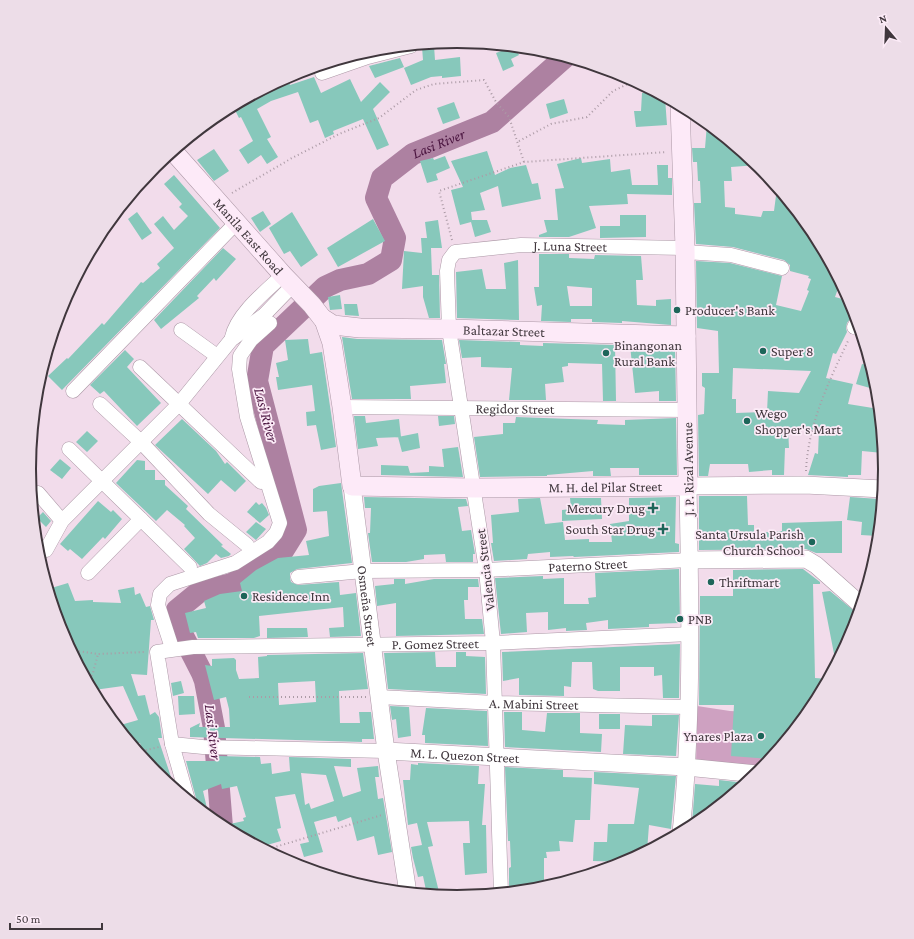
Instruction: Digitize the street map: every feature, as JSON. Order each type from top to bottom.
[{"type":"main road","name":"J. P. Rizal Avenue","points":[[680,112],[685,250],[688,486]]},
{"type":"main road","name":"Manila East Road","points":[[177,155],[324,320]]},
{"type":"main road","name":"Baltazar Street","points":[[324,320],[346,328],[449,329],[686,336]]},
{"type":"main road","name":"Osmeña Street","points":[[324,320],[332,343],[352,486]]},
{"type":"main road","name":"M. H. del Pilar Street","points":[[352,486],[475,488],[688,486]]},
{"type":"street","points":[[322,73],[356,61]]},
{"type":"street","points":[[73,391],[237,222]]},
{"type":"street","name":"J. Luna Street","points":[[455,252],[521,245],[685,250],[731,255],[782,268]]},
{"type":"street","name":"Valencia Street","points":[[455,252],[449,260],[447,271],[449,329],[475,488],[486,570],[493,643],[501,888]]},
{"type":"street","points":[[46,550],[62,521],[179,404],[231,340],[233,330],[251,306],[298,290]]},
{"type":"street","points":[[182,648],[158,605],[160,594],[170,584],[235,563],[268,542],[276,533],[280,523],[247,417],[239,369],[240,356],[251,340],[270,323]]},
{"type":"street","points":[[180,330],[217,356]]},
{"type":"street","points":[[140,367],[261,482]]},
{"type":"street","points":[[100,404],[141,442],[209,514],[247,545]]},
{"type":"street","name":"Regidor Street","points":[[342,407],[688,410]]},
{"type":"street","points":[[69,449],[190,567]]},
{"type":"street","name":"M. H. del Pilar Street","points":[[688,486],[805,485],[877,489]]},
{"type":"street","name":"Osmeña Street","points":[[352,486],[386,751],[407,888]]},
{"type":"street","name":"J. P. Rizal Avenue","points":[[686,823],[690,634],[688,486]]},
{"type":"street","points":[[38,493],[62,521]]},
{"type":"street","points":[[88,573],[141,519]]},
{"type":"street","name":"Paterno Street","points":[[298,577],[364,571],[486,570],[690,560],[806,559],[816,565],[857,601]]},
{"type":"street","name":"P. Gomez Street","points":[[157,652],[182,648],[493,643],[690,634]]},
{"type":"street","points":[[157,652],[172,744],[184,790]]},
{"type":"street","name":"A. Mabini Street","points":[[379,697],[496,703],[689,707]]},
{"type":"street","name":"M. L. Quezon Street","points":[[172,744],[203,747],[386,751],[686,768],[748,773]]},
{"type":"path","points":[[218,201],[292,158],[340,134],[379,118],[416,90],[434,84],[484,80],[496,102],[509,117],[524,162]]},
{"type":"path","points":[[518,142],[551,124],[587,117],[614,91],[627,85]]},
{"type":"path","points":[[455,252],[439,191],[524,162],[682,151]]},
{"type":"path","points":[[805,485],[808,448],[818,411],[855,331]]},
{"type":"path","points":[[77,651],[98,654],[157,652]]},
{"type":"path","points":[[91,678],[98,654]]},
{"type":"path","points":[[249,697],[379,697]]},
{"type":"path","points":[[144,751],[172,744]]},
{"type":"path","points":[[273,848],[395,811]]},
{"type":"shaded area","points":[[697,706],[730,711],[799,715],[774,747],[752,770],[696,766]]},
{"type":"building","points":[[429,49],[434,49],[435,60],[460,57],[461,76],[442,78],[442,76],[431,77],[411,85],[404,68],[423,60],[422,50]]},
{"type":"building","points":[[502,51],[518,53],[519,55],[511,59],[514,66],[503,71],[496,53]]},
{"type":"building","points":[[400,58],[404,67],[375,78],[369,66]]},
{"type":"building","points":[[314,77],[321,93],[350,79],[361,102],[380,82],[390,92],[373,109],[389,145],[377,150],[363,119],[333,131],[334,134],[325,138],[318,120],[310,123],[298,92],[271,101],[257,109],[271,137],[267,139],[278,157],[267,164],[261,155],[248,164],[239,150],[253,141],[241,117],[239,118],[236,112],[247,105],[290,84],[290,85]]},
{"type":"building","points":[[642,93],[645,93],[665,104],[667,125],[636,127],[634,111],[641,111]]},
{"type":"building","points":[[564,99],[568,113],[550,119],[546,104]]},
{"type":"building","points":[[454,102],[460,118],[443,124],[437,108]]},
{"type":"building","points":[[706,130],[735,153],[748,166],[731,167],[732,181],[724,181],[725,207],[735,208],[735,214],[761,217],[763,211],[774,211],[776,195],[807,236],[835,283],[838,289],[835,297],[842,299],[850,319],[847,323],[847,332],[836,354],[833,353],[826,378],[853,384],[848,404],[873,408],[877,452],[862,451],[861,475],[848,475],[848,477],[808,475],[815,453],[818,454],[819,430],[788,428],[789,448],[785,448],[784,475],[772,475],[772,470],[749,472],[748,464],[710,464],[708,476],[699,476],[698,415],[704,414],[705,388],[702,386],[702,373],[719,373],[718,331],[697,328],[696,261],[730,263],[782,276],[776,305],[801,311],[809,291],[807,290],[811,279],[808,278],[809,276],[790,271],[790,265],[784,260],[733,247],[696,244],[694,203],[701,203],[697,162],[693,162],[692,148],[705,148]],"holes":[[[733,368],[811,371],[799,393],[768,391],[767,412],[736,413],[736,399],[732,399]]]},
{"type":"building","points":[[214,149],[229,171],[214,181],[197,160]]},
{"type":"building","points":[[487,151],[495,175],[510,168],[526,165],[532,184],[538,183],[541,199],[502,207],[498,186],[480,193],[485,210],[471,212],[472,220],[487,220],[491,232],[475,237],[471,222],[460,225],[451,190],[463,187],[451,161]]},
{"type":"building","points":[[445,156],[450,168],[436,174],[438,180],[427,183],[420,161],[433,158],[434,160]]},
{"type":"building","points":[[581,158],[582,163],[610,159],[611,172],[630,169],[632,185],[658,185],[657,165],[668,165],[668,178],[672,178],[672,195],[627,194],[628,204],[589,206],[596,228],[569,237],[539,237],[539,235],[547,232],[544,220],[558,220],[555,189],[564,188],[557,164]]},
{"type":"building","points":[[174,175],[220,228],[62,390],[48,376],[67,358],[68,359],[102,323],[104,325],[141,282],[143,283],[160,268],[157,264],[174,248],[154,224],[163,216],[174,230],[188,216],[179,207],[182,204],[164,184]]},
{"type":"building","points":[[263,211],[271,224],[260,232],[251,218]]},
{"type":"building","points":[[137,212],[152,233],[142,240],[128,219]]},
{"type":"building","points":[[292,212],[318,255],[301,267],[290,251],[284,254],[269,228]]},
{"type":"building","points":[[620,215],[646,215],[646,237],[600,238],[600,226],[620,226]]},
{"type":"building","points":[[373,219],[385,241],[338,267],[327,248]]},
{"type":"building","points":[[438,220],[442,248],[431,248],[432,275],[439,275],[440,318],[429,318],[423,297],[423,286],[402,289],[404,251],[422,253],[421,238],[427,238],[425,222]]},
{"type":"building","points":[[223,248],[236,259],[216,281],[214,278],[197,296],[199,298],[161,329],[154,320]]},
{"type":"building","points":[[539,254],[569,254],[569,258],[594,259],[595,255],[641,256],[643,280],[636,280],[637,305],[656,306],[656,300],[671,299],[671,325],[622,321],[622,323],[592,322],[592,319],[571,319],[571,322],[541,321],[542,305],[537,306],[534,287],[539,287]],"holes":[[[567,286],[592,288],[592,306],[570,306]]]},
{"type":"building","points":[[518,260],[519,320],[457,318],[456,272],[482,269],[486,289],[506,289],[504,263]]},
{"type":"building","points":[[340,295],[342,309],[330,310],[328,297]]},
{"type":"building","points":[[344,304],[357,304],[359,316],[345,315]]},
{"type":"building","points":[[342,337],[357,339],[442,340],[446,364],[444,364],[446,383],[410,386],[411,399],[352,399]]},
{"type":"building","points":[[308,339],[310,354],[322,352],[336,447],[321,450],[316,425],[307,426],[306,412],[315,411],[312,385],[278,390],[276,377],[279,377],[276,363],[288,360],[285,340]]},
{"type":"building","points":[[459,340],[520,342],[520,345],[543,346],[543,343],[615,345],[616,401],[603,401],[602,364],[568,363],[568,366],[562,367],[564,382],[545,384],[546,400],[509,400],[512,368],[481,367],[481,357],[462,358]]},
{"type":"building","points":[[630,345],[675,347],[676,401],[659,401],[659,391],[635,393]]},
{"type":"building","points":[[125,350],[134,359],[127,367],[161,403],[137,426],[104,391],[100,394],[90,385]]},
{"type":"building","points":[[862,364],[865,365],[870,388],[856,384]]},
{"type":"building","points":[[354,416],[365,416],[366,423],[399,419],[401,437],[376,438],[378,446],[358,449]]},
{"type":"building","points":[[438,416],[454,416],[455,424],[439,426]]},
{"type":"building","points":[[516,417],[598,420],[597,424],[625,425],[625,420],[676,418],[677,475],[639,475],[639,468],[610,468],[611,476],[593,476],[593,471],[547,476],[480,477],[474,437],[503,434],[503,423],[515,423]]},
{"type":"building","points":[[182,419],[216,451],[225,464],[227,462],[246,481],[235,492],[221,480],[208,494],[155,445]]},
{"type":"building","points":[[87,431],[98,441],[87,452],[76,442]]},
{"type":"building","points":[[418,433],[420,448],[402,452],[398,437]]},
{"type":"building","points":[[458,447],[463,477],[381,475],[381,465],[408,466],[410,473],[429,472],[429,466],[444,467],[442,449]]},
{"type":"building","points":[[60,459],[71,468],[62,479],[50,470]]},
{"type":"building","points":[[137,460],[145,461],[145,470],[155,470],[155,480],[165,480],[165,485],[188,506],[186,509],[223,545],[221,546],[231,554],[229,556],[221,558],[216,554],[207,563],[200,566],[184,549],[195,538],[184,526],[185,525],[167,510],[156,521],[116,483]]},
{"type":"building","points":[[341,483],[352,563],[297,569],[290,573],[290,578],[291,582],[298,585],[339,582],[340,595],[356,593],[361,636],[330,637],[329,628],[344,627],[343,607],[259,616],[260,636],[254,638],[198,638],[196,632],[190,633],[185,613],[206,608],[204,601],[220,594],[242,591],[240,583],[256,570],[278,558],[309,555],[306,541],[329,536],[327,511],[313,512],[313,489],[319,486]]},
{"type":"building","points":[[699,496],[747,496],[748,525],[754,525],[754,533],[782,531],[782,523],[842,521],[842,553],[816,553],[806,549],[699,550]]},
{"type":"building","points":[[364,497],[466,499],[468,506],[458,507],[462,531],[471,530],[475,554],[473,554],[473,562],[446,562],[445,554],[424,555],[424,559],[406,562],[372,562],[368,533],[370,533],[371,508],[365,508]]},
{"type":"building","points":[[676,497],[675,543],[679,544],[679,552],[550,557],[550,552],[528,554],[527,559],[494,561],[491,543],[493,543],[491,515],[519,512],[518,499],[540,498],[545,524],[563,522],[565,540],[589,539],[589,542],[612,542],[610,524],[629,521],[629,498]]},
{"type":"building","points":[[850,497],[877,499],[872,536],[861,535],[862,522],[847,520]]},
{"type":"building","points":[[570,498],[601,498],[602,519],[562,521],[562,510],[571,509]]},
{"type":"building","points":[[98,501],[111,512],[113,510],[122,519],[105,539],[103,537],[82,559],[70,549],[68,551],[60,544]]},
{"type":"building","points":[[256,502],[259,505],[262,503],[269,515],[260,523],[247,512]]},
{"type":"building","points":[[43,512],[51,521],[46,527],[40,521],[39,516]]},
{"type":"building","points":[[256,522],[266,529],[256,540],[246,532]]},
{"type":"building","points":[[679,569],[680,623],[649,624],[649,627],[608,629],[608,620],[586,623],[587,630],[566,631],[566,628],[548,630],[548,612],[526,613],[527,632],[501,634],[495,578],[543,576],[543,579],[564,578],[564,604],[589,604],[588,598],[596,597],[595,573]]},
{"type":"building","points":[[803,569],[820,582],[820,584],[813,584],[815,678],[823,679],[791,726],[763,758],[731,756],[734,705],[699,705],[700,596],[733,596],[733,570]]},
{"type":"building","points":[[394,579],[405,579],[405,584],[434,579],[478,579],[479,587],[468,587],[468,600],[464,600],[465,619],[482,619],[484,634],[396,636],[396,603],[377,606],[375,586],[394,584]]},
{"type":"building","points":[[68,583],[75,601],[93,600],[93,602],[121,603],[118,590],[134,587],[135,595],[140,593],[146,607],[150,606],[154,620],[151,620],[147,675],[131,674],[138,696],[145,695],[150,715],[155,712],[159,717],[162,738],[158,738],[172,779],[142,749],[140,743],[137,744],[122,725],[138,720],[123,686],[98,689],[93,681],[68,631],[53,588]]},
{"type":"building","points":[[830,591],[854,611],[835,657],[822,592]]},
{"type":"building","points":[[267,628],[307,628],[308,637],[267,638]]},
{"type":"building","points":[[680,644],[679,698],[663,698],[662,675],[654,676],[654,667],[620,667],[620,691],[598,691],[593,689],[592,662],[572,662],[571,687],[564,686],[564,696],[519,695],[519,678],[503,681],[502,652]]},
{"type":"building","points":[[435,652],[436,667],[456,667],[456,652],[466,652],[466,656],[485,657],[486,694],[388,689],[384,653]]},
{"type":"building","points":[[363,653],[368,689],[339,691],[340,723],[360,723],[359,712],[371,712],[374,739],[362,739],[362,742],[190,737],[190,728],[200,723],[199,727],[230,727],[229,709],[226,697],[214,700],[205,665],[212,666],[212,659],[234,658],[236,660],[236,670],[239,679],[259,678],[258,657],[267,655]],"holes":[[[315,681],[316,702],[279,705],[278,683]]]},
{"type":"building","points":[[181,681],[184,693],[173,696],[171,683]]},
{"type":"building","points":[[178,696],[194,696],[195,714],[179,715]]},
{"type":"building","points":[[390,706],[409,707],[411,736],[398,738],[396,719],[392,720]]},
{"type":"building","points":[[426,708],[487,711],[488,746],[425,743],[425,735],[422,735]]},
{"type":"building","points":[[504,712],[522,712],[522,730],[545,732],[547,713],[580,713],[580,733],[602,734],[601,752],[505,747]]},
{"type":"building","points":[[599,714],[620,714],[620,729],[599,729]]},
{"type":"building","points":[[652,715],[679,715],[676,756],[623,754],[625,725],[652,726]]},
{"type":"building","points":[[218,756],[260,757],[261,764],[271,763],[272,774],[290,771],[289,757],[351,759],[351,767],[334,766],[343,797],[361,791],[357,768],[378,766],[379,777],[375,777],[378,799],[383,798],[392,852],[378,855],[374,836],[357,841],[351,817],[338,822],[336,816],[314,822],[323,852],[304,857],[300,844],[309,842],[295,794],[275,797],[281,828],[277,829],[281,841],[267,845],[230,824],[244,821],[243,818],[246,817],[237,786],[222,789],[221,784],[203,791],[207,808],[196,800],[186,761],[218,761]],"holes":[[[301,773],[326,775],[334,801],[311,809],[309,803],[305,805]]]},
{"type":"building","points":[[418,763],[479,766],[478,784],[485,784],[482,825],[486,825],[487,873],[465,875],[463,843],[470,843],[469,821],[427,822],[433,846],[428,847],[439,890],[426,890],[423,876],[418,877],[413,858],[411,847],[422,845],[417,823],[408,825],[403,780],[410,780],[411,764],[418,765]]},
{"type":"building","points":[[505,767],[563,770],[563,777],[592,778],[590,820],[575,820],[573,842],[559,841],[560,851],[546,852],[547,858],[544,858],[544,881],[509,887],[509,868],[511,867],[510,841],[508,841]]},
{"type":"building","points":[[594,772],[676,776],[671,829],[649,825],[647,845],[609,861],[593,861],[594,842],[607,842],[608,824],[634,824],[639,788],[594,784]]},
{"type":"building","points":[[719,780],[739,782],[692,819],[695,784],[719,786]]},
{"type":"waterway","name":"Lasi River","points":[[221,819],[214,728],[205,681],[180,630],[177,610],[199,592],[232,584],[281,554],[296,530],[257,381],[263,346],[325,287],[340,280],[368,274],[391,260],[395,238],[376,198],[382,178],[413,154],[492,122],[560,62]]},
{"type":"place","name":"Producer's Bank","points":[[677,310]]},
{"type":"place","name":"Super 8","points":[[763,351]]},
{"type":"place","name":"Binangonan Rural Bank","points":[[606,353]]},
{"type":"place","name":"Wego Shopper's Mart","points":[[747,421]]},
{"type":"place","name":"Mercury Drug","points":[[653,508]]},
{"type":"place","name":"South Star Drug","points":[[663,529]]},
{"type":"place","name":"Santa Ursula Parish Church School","points":[[812,542]]},
{"type":"place","name":"Thriftmart","points":[[711,582]]},
{"type":"place","name":"Residence Inn","points":[[244,596]]},
{"type":"place","name":"PNB","points":[[680,619]]},
{"type":"place","name":"Ynares Plaza","points":[[761,736]]}]
